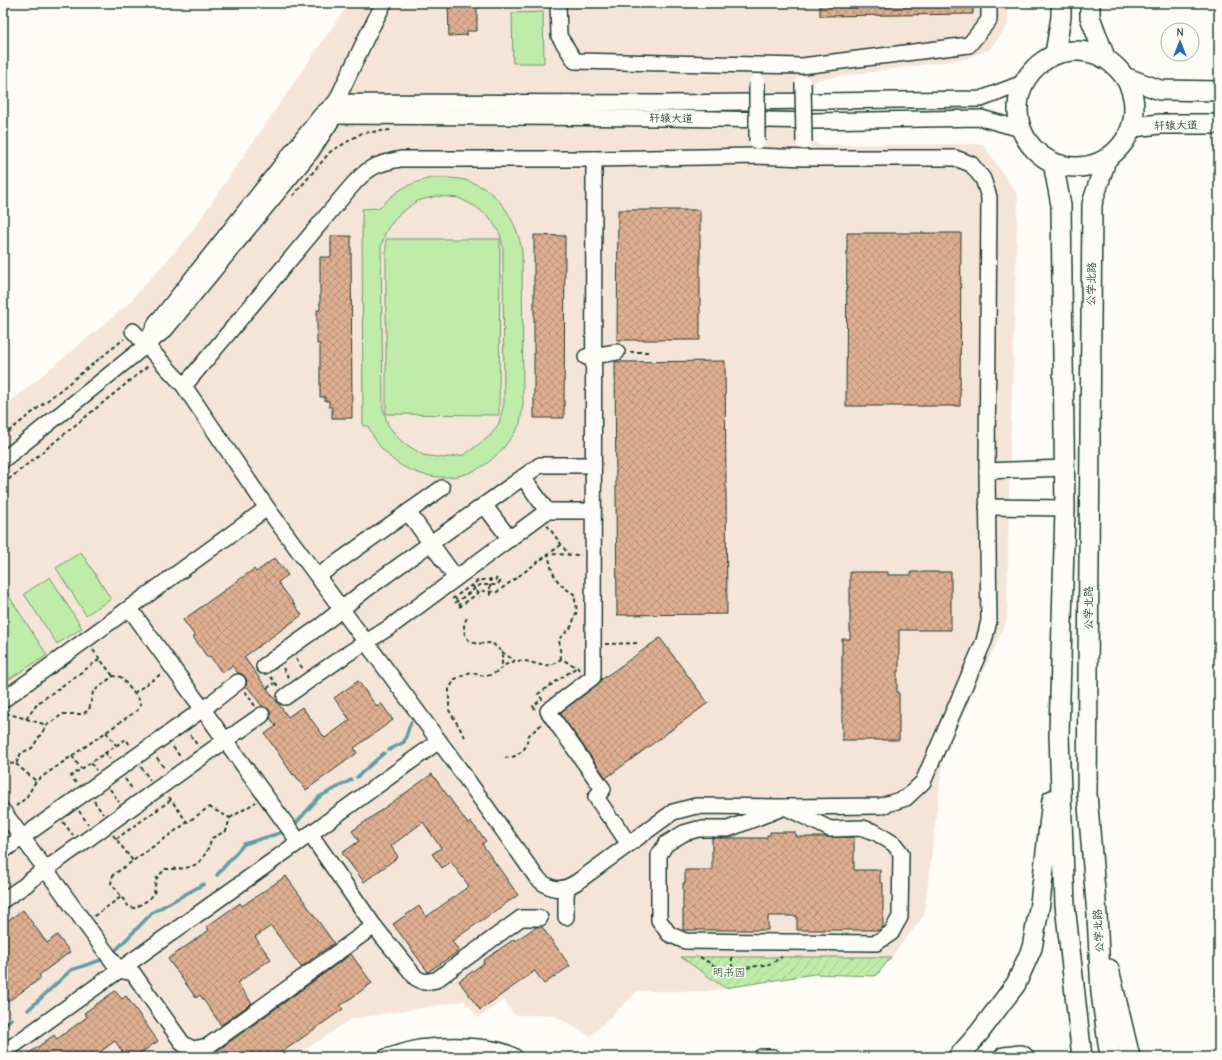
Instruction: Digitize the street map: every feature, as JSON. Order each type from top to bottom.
[{"type":"main road","points":[[1055,54],[1062,3]]},
{"type":"main road","points":[[1090,3],[1090,17],[1105,57]]},
{"type":"main road","points":[[1080,50],[1105,57],[1117,66],[1127,78],[1135,102],[1133,127],[1127,140],[1118,151],[1106,160],[1080,168],[1053,163],[1040,155],[1028,143],[1021,129],[1017,106],[1023,83],[1042,61],[1055,54],[1080,50]]},
{"type":"main road","points":[[1127,78],[1160,90],[1219,91]]},
{"type":"main road","name":"轩辕大道","points":[[1133,127],[1160,124],[1219,124]]},
{"type":"main road","name":"公学北路","points":[[1106,160],[1092,204],[1087,794],[1097,915],[1101,993],[1110,1057]]},
{"type":"main road","points":[[1053,163],[1061,205],[1065,468],[1059,736],[1065,905],[1082,1057]]},
{"type":"main road","points":[[958,1057],[979,1033],[1016,984],[1032,948],[1040,904],[1059,736]]},
{"type":"main road","points":[[1097,915],[1130,1057]]},
{"type":"main road","points":[[1004,1057],[1021,1055],[1024,1057]]},
{"type":"street","points":[[3,460],[165,330],[311,152],[384,3]]},
{"type":"street","points":[[558,3],[559,36],[575,61],[802,66],[969,45],[989,20],[989,3]]},
{"type":"street","points":[[757,156],[758,65]]},
{"type":"street","points":[[802,66],[804,158]]},
{"type":"street","name":"轩辕大道","points":[[330,112],[667,103],[981,99],[1023,83]]},
{"type":"street","name":"轩辕大道","points":[[330,112],[813,121],[981,118],[1021,129]]},
{"type":"street","points":[[134,331],[184,386],[267,508],[454,760],[537,878],[544,884],[555,889],[567,888],[673,812],[696,806],[881,806],[906,798],[923,782],[984,641],[989,621],[987,471],[988,197],[983,179],[971,164],[955,158],[804,158],[757,156],[594,159],[401,159],[381,163],[363,173],[184,386]]},
{"type":"street","points":[[594,159],[590,356],[593,465],[593,677],[548,711],[603,789],[596,797],[624,837]]},
{"type":"street","points":[[590,356],[617,352]]},
{"type":"street","points":[[270,662],[342,609],[364,590],[540,466],[593,465]]},
{"type":"street","points":[[987,471],[1065,468]]},
{"type":"street","points":[[523,477],[544,514]]},
{"type":"street","points":[[318,576],[442,488]]},
{"type":"street","points":[[484,505],[510,539]]},
{"type":"street","points":[[988,507],[1065,508]]},
{"type":"street","points":[[3,700],[267,508]]},
{"type":"street","points":[[291,693],[366,642],[463,580],[510,539],[544,514],[592,511]]},
{"type":"street","points":[[408,512],[431,543],[463,580]]},
{"type":"street","points":[[130,609],[172,667],[209,704],[233,735],[266,796],[305,838],[416,978],[424,982],[436,980],[521,918],[540,918]]},
{"type":"street","points":[[3,852],[182,724],[238,682]]},
{"type":"street","points":[[3,900],[262,715]]},
{"type":"street","points":[[3,1052],[439,741]]},
{"type":"street","points":[[785,807],[830,828],[862,828],[875,832],[894,844],[901,853],[900,916],[891,933],[876,943],[685,941],[669,934],[659,920],[659,855],[666,844],[684,833],[698,829],[728,829],[785,807]]},
{"type":"street","points":[[4,812],[119,970],[133,973],[183,1044],[194,1049],[208,1046],[374,926]]},
{"type":"street","points":[[566,917],[567,888]]},
{"type":"street","points":[[386,1057],[418,1048],[468,1046],[509,1053],[515,1057]]},
{"type":"street","points":[[761,1057],[773,1057]]},
{"type":"path","points":[[290,200],[330,152],[362,133],[392,130]]},
{"type":"path","points":[[3,436],[134,331]]},
{"type":"path","points":[[617,352],[651,352]]},
{"type":"path","points":[[3,484],[159,357]]},
{"type":"path","points":[[544,514],[561,545],[569,555]]},
{"type":"path","points":[[460,607],[481,591],[497,592],[561,545]]},
{"type":"path","points":[[548,554],[592,555]]},
{"type":"path","points":[[548,554],[551,562],[551,570],[560,585],[574,594],[577,611],[572,627],[560,639],[561,659]]},
{"type":"path","points":[[490,578],[490,596]]},
{"type":"path","points":[[454,598],[479,580],[490,578],[495,580],[497,578]]},
{"type":"path","points":[[463,580],[472,585],[480,597]]},
{"type":"path","points":[[456,602],[480,586],[496,586],[502,581]]},
{"type":"path","points":[[452,594],[456,602],[463,609]]},
{"type":"path","points":[[466,618],[464,621],[463,632],[468,639],[474,643],[492,643],[515,661]]},
{"type":"path","points":[[612,644],[640,643]]},
{"type":"path","points":[[91,648],[113,676]]},
{"type":"path","points":[[288,648],[311,680]]},
{"type":"path","points":[[502,652],[502,668]]},
{"type":"path","points":[[26,718],[38,703],[100,659]]},
{"type":"path","points":[[465,737],[449,710],[449,689],[454,679],[471,672],[479,675],[492,675],[515,661],[530,661],[539,665],[551,665],[561,659]]},
{"type":"path","points":[[561,659],[577,667],[579,670]]},
{"type":"path","points":[[270,662],[275,683],[291,693]]},
{"type":"path","points":[[270,662],[291,693]]},
{"type":"path","points":[[134,693],[172,667]]},
{"type":"path","points":[[4,812],[26,798],[36,781],[139,709],[141,702],[121,677],[113,676],[92,692],[89,710],[82,714],[63,714],[47,725],[32,748],[21,753],[16,764]]},
{"type":"path","points":[[238,682],[262,715]]},
{"type":"path","points":[[267,688],[275,683]]},
{"type":"path","points":[[3,712],[47,725]]},
{"type":"path","points":[[505,758],[516,756],[525,748],[530,734],[545,721]]},
{"type":"path","points":[[182,724],[204,755]]},
{"type":"path","points":[[106,732],[116,745]]},
{"type":"path","points":[[165,736],[188,767]]},
{"type":"path","points":[[133,861],[110,830],[110,824],[87,792],[81,790],[71,776],[126,739],[135,751],[134,758],[157,789],[164,791],[188,822]]},
{"type":"path","points":[[150,747],[172,778]]},
{"type":"path","points":[[105,752],[151,814]]},
{"type":"path","points":[[72,756],[81,769]]},
{"type":"path","points":[[3,763],[16,764],[36,781]]},
{"type":"path","points":[[91,763],[136,825]]},
{"type":"path","points":[[230,818],[209,807],[113,875],[111,883],[128,907],[135,908],[148,900],[154,894],[156,879],[165,869],[187,869],[200,862],[207,852],[212,838],[226,831],[230,818],[266,796]]},
{"type":"path","points":[[116,839],[170,800]]},
{"type":"path","points":[[72,802],[95,834]]},
{"type":"path","points":[[57,813],[80,845]]},
{"type":"path","points":[[85,923],[121,897]]},
{"type":"path","points":[[700,957],[729,975]]},
{"type":"path","points":[[732,957],[732,973]]},
{"type":"path","points":[[735,975],[745,968],[770,964],[782,957]]},
{"type":"shaded area","points":[[349,3],[1008,3],[1008,25],[989,50],[965,59],[820,79],[815,82],[813,87],[813,137],[815,142],[819,145],[983,144],[1018,196],[1009,488],[1007,620],[943,759],[924,916],[876,976],[814,974],[707,991],[638,991],[590,1036],[554,1015],[514,1015],[504,1000],[478,1018],[465,1001],[351,1019],[294,1057],[3,1057],[3,408],[125,307],[188,237]]},
{"type":"green space","points":[[543,12],[544,63],[513,63],[512,13]]},
{"type":"green space","points":[[431,178],[459,179],[479,185],[489,192],[505,208],[511,218],[520,240],[522,251],[523,404],[520,423],[505,446],[489,462],[472,472],[452,477],[424,475],[401,465],[381,448],[368,426],[363,426],[362,209],[379,208],[402,189]],"holes":[[[437,196],[459,198],[476,207],[490,218],[500,234],[503,248],[504,404],[499,423],[490,436],[464,455],[443,458],[423,455],[401,441],[388,425],[383,408],[381,246],[386,231],[398,215],[417,201]]]},
{"type":"green space","points":[[386,239],[500,239],[499,415],[386,414]]},
{"type":"green space","points":[[81,552],[111,599],[86,615],[56,568]]},
{"type":"green space","points":[[50,577],[82,628],[57,644],[24,594]]},
{"type":"green space","points":[[3,587],[47,655],[3,683]]},
{"type":"green space","name":"明书园","points":[[681,957],[891,957],[876,976],[814,974],[725,988]]},
{"type":"building","points":[[448,3],[477,3],[477,31],[467,31],[467,35],[449,36]]},
{"type":"building","points":[[820,3],[973,3],[973,14],[820,16]]},
{"type":"building","points":[[618,210],[700,210],[700,340],[617,340]]},
{"type":"building","points":[[847,233],[961,233],[960,406],[846,406]]},
{"type":"building","points":[[534,235],[565,236],[564,418],[534,418]]},
{"type":"building","points":[[331,236],[351,236],[352,418],[332,418],[332,407],[329,407],[329,401],[325,401],[325,397],[320,397],[320,344],[317,344],[317,310],[320,310],[320,257],[331,257]]},
{"type":"building","points":[[725,361],[727,614],[617,615],[615,362]]},
{"type":"building","points":[[275,558],[288,575],[278,582],[302,615],[244,657],[288,717],[302,707],[325,738],[350,720],[334,698],[358,681],[377,707],[381,703],[393,720],[354,748],[357,753],[306,790],[294,774],[293,775],[265,734],[276,726],[270,718],[271,714],[269,710],[262,706],[246,685],[247,681],[245,677],[238,673],[232,666],[222,673],[210,656],[208,658],[193,637],[195,636],[183,620],[254,569],[256,572]]},
{"type":"building","points":[[850,572],[888,572],[888,575],[911,575],[911,572],[951,572],[951,630],[899,630],[899,671],[897,671],[897,693],[899,693],[899,740],[842,740],[842,639],[850,639]]},
{"type":"building","points":[[660,638],[708,703],[606,778],[560,713],[598,684],[601,680]]},
{"type":"building","points":[[432,774],[468,824],[471,822],[486,841],[482,844],[518,895],[452,941],[459,951],[428,972],[393,924],[419,906],[426,917],[469,886],[451,862],[442,868],[432,854],[441,848],[423,822],[391,846],[398,857],[364,882],[342,853],[359,841],[352,831]]},
{"type":"building","points":[[770,832],[795,832],[797,837],[854,837],[854,870],[880,870],[880,883],[883,883],[883,927],[880,930],[797,930],[797,916],[768,916],[768,930],[683,930],[683,883],[685,883],[685,870],[712,870],[712,838],[767,838],[767,835],[770,835]]},
{"type":"building","points":[[286,876],[334,943],[301,967],[271,926],[255,937],[271,959],[237,983],[252,1003],[221,1025],[200,995],[196,998],[168,959],[209,930],[206,927],[240,903],[242,906]]},
{"type":"building","points":[[23,910],[47,943],[57,935],[70,952],[39,975],[41,978],[3,1005],[3,924]]},
{"type":"building","points":[[536,927],[542,927],[570,966],[544,984],[535,971],[480,1010],[459,981],[484,963],[483,961],[514,939],[515,941]]},
{"type":"building","points":[[351,954],[372,983],[340,1006],[343,1009],[275,1057],[222,1057],[217,1051]]},
{"type":"building","points":[[115,991],[122,999],[126,996],[158,1041],[135,1057],[126,1057],[115,1041],[93,1057],[24,1057],[54,1035],[57,1039],[87,1017],[84,1013]]},
{"type":"waterway","points":[[389,750],[404,742],[411,722]]},
{"type":"waterway","points":[[357,777],[384,753]]},
{"type":"waterway","points":[[297,822],[319,797],[351,780]]},
{"type":"waterway","points":[[217,875],[244,844],[283,832]]},
{"type":"waterway","points":[[114,952],[153,912],[204,884]]},
{"type":"waterway","points":[[28,1010],[71,970],[101,960]]},
{"type":"waterway","points":[[3,1027],[11,1019]]}]
